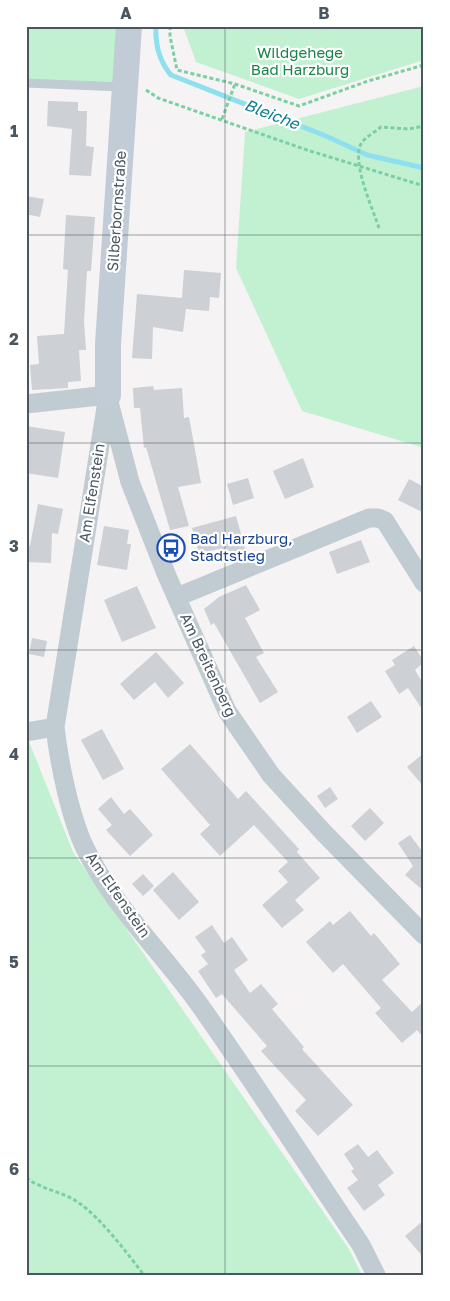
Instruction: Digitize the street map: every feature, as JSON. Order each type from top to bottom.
[{"type":"street","name":"Silberbornstraße","points":[[108,395],[108,344],[128,26]]},
{"type":"street","points":[[26,404],[108,395]]},
{"type":"street","name":"Am Breitenberg","points":[[108,395],[130,482],[177,597],[227,711],[271,775],[324,833],[424,935]]},
{"type":"street","name":"Am Elfenstein","points":[[108,395],[55,727],[57,746],[75,820],[85,848],[115,896],[209,1019],[361,1245],[376,1275]]},
{"type":"street","points":[[177,597],[369,518],[378,518],[385,521],[424,583]]},
{"type":"street","points":[[26,732],[55,727]]},
{"type":"lane","points":[[26,83],[125,87]]},
{"type":"path","points":[[170,26],[170,36],[178,70],[235,84],[299,106],[368,81],[424,65]]},
{"type":"path","points":[[222,118],[235,84]]},
{"type":"path","points":[[170,102],[424,186]]},
{"type":"path","points":[[379,228],[359,166],[358,156],[362,142],[381,127],[409,129],[424,126]]},
{"type":"path","points":[[26,1178],[40,1187],[78,1202],[114,1238],[144,1275]]},
{"type":"green space","points":[[26,26],[116,26],[115,90],[26,86]]},
{"type":"green space","name":"Wildgehege Bad Harzburg","points":[[183,26],[424,26],[424,60],[299,99],[196,62]]},
{"type":"green space","points":[[424,86],[424,448],[302,411],[236,268],[245,132]]},
{"type":"green space","points":[[28,739],[73,852],[349,1249],[362,1275],[26,1275]]},
{"type":"building","points":[[48,101],[78,102],[78,111],[87,111],[86,146],[94,147],[91,176],[69,175],[72,129],[47,126]]},
{"type":"building","points":[[26,196],[44,199],[40,217],[26,214]]},
{"type":"building","points":[[66,215],[95,217],[91,271],[87,271],[84,321],[86,350],[79,350],[81,381],[68,382],[68,388],[32,390],[30,365],[39,364],[37,336],[64,334],[68,270],[63,269]]},
{"type":"building","points":[[184,270],[221,273],[219,298],[210,297],[209,311],[186,309],[183,332],[153,327],[152,359],[132,358],[137,294],[182,298]]},
{"type":"building","points":[[153,386],[154,390],[182,388],[184,418],[189,417],[201,483],[178,487],[189,526],[170,530],[146,447],[144,448],[140,408],[134,408],[133,388]]},
{"type":"building","points":[[26,426],[65,432],[58,478],[26,473]]},
{"type":"building","points":[[303,458],[314,487],[285,499],[273,471]]},
{"type":"building","points":[[248,478],[254,498],[233,505],[227,484]]},
{"type":"building","points":[[409,479],[424,487],[424,513],[398,500]]},
{"type":"building","points":[[38,504],[63,509],[58,534],[52,533],[51,563],[26,562],[26,546],[30,546]]},
{"type":"building","points":[[236,516],[246,552],[220,559],[218,549],[199,554],[192,528]]},
{"type":"building","points":[[104,526],[129,530],[127,544],[131,544],[127,570],[97,565]]},
{"type":"building","points":[[361,540],[370,562],[337,574],[329,552]]},
{"type":"building","points":[[246,585],[260,610],[245,618],[264,653],[256,657],[278,692],[260,703],[214,623],[211,625],[204,609],[219,597]]},
{"type":"building","points":[[137,586],[156,628],[122,642],[104,600]]},
{"type":"building","points":[[32,638],[47,641],[44,657],[29,654]]},
{"type":"building","points":[[414,646],[424,662],[415,670],[424,685],[424,712],[408,688],[399,694],[385,671],[395,665],[392,660]]},
{"type":"building","points":[[156,652],[184,683],[168,698],[155,682],[134,700],[120,684]]},
{"type":"building","points":[[371,701],[382,717],[357,733],[347,717]]},
{"type":"building","points":[[102,729],[124,769],[103,780],[81,740]]},
{"type":"building","points":[[190,744],[238,799],[246,791],[299,849],[297,852],[320,878],[295,900],[304,910],[282,928],[262,905],[288,882],[278,871],[288,862],[254,825],[220,856],[200,834],[210,825],[161,769]]},
{"type":"building","points":[[424,753],[424,787],[407,767]]},
{"type":"building","points":[[330,787],[338,799],[325,808],[317,796]]},
{"type":"building","points":[[111,797],[124,814],[130,809],[153,835],[130,856],[106,830],[112,825],[98,809]]},
{"type":"building","points":[[370,808],[384,823],[365,841],[351,826]]},
{"type":"building","points":[[410,835],[424,854],[424,891],[405,875],[413,866],[398,843]]},
{"type":"building","points":[[173,872],[199,902],[179,920],[153,890]]},
{"type":"building","points":[[143,874],[154,886],[143,896],[132,884]]},
{"type":"building","points":[[350,911],[371,936],[374,933],[400,964],[382,980],[412,1012],[424,1001],[424,1038],[417,1030],[402,1043],[375,1013],[381,1008],[343,964],[333,973],[306,942],[330,921],[333,925]]},
{"type":"building","points":[[212,925],[224,943],[232,937],[248,960],[234,970],[250,993],[261,984],[278,1004],[272,1009],[304,1047],[302,1049],[353,1105],[318,1136],[295,1111],[306,1100],[261,1051],[267,1046],[222,994],[216,998],[198,971],[208,964],[201,955],[206,952],[195,937]]},
{"type":"building","points":[[358,1144],[368,1157],[377,1150],[394,1173],[378,1185],[385,1195],[364,1211],[347,1188],[358,1180],[351,1171],[354,1169],[344,1154]]},
{"type":"building","points":[[424,1220],[424,1258],[405,1236]]},
{"type":"waterway","name":"Bleiche","points":[[156,26],[156,40],[159,52],[163,64],[171,75],[326,136],[367,155],[424,168]]},
{"type":"place","name":"Bad Harzburg, Stadtstieg","points":[[171,548]]}]
